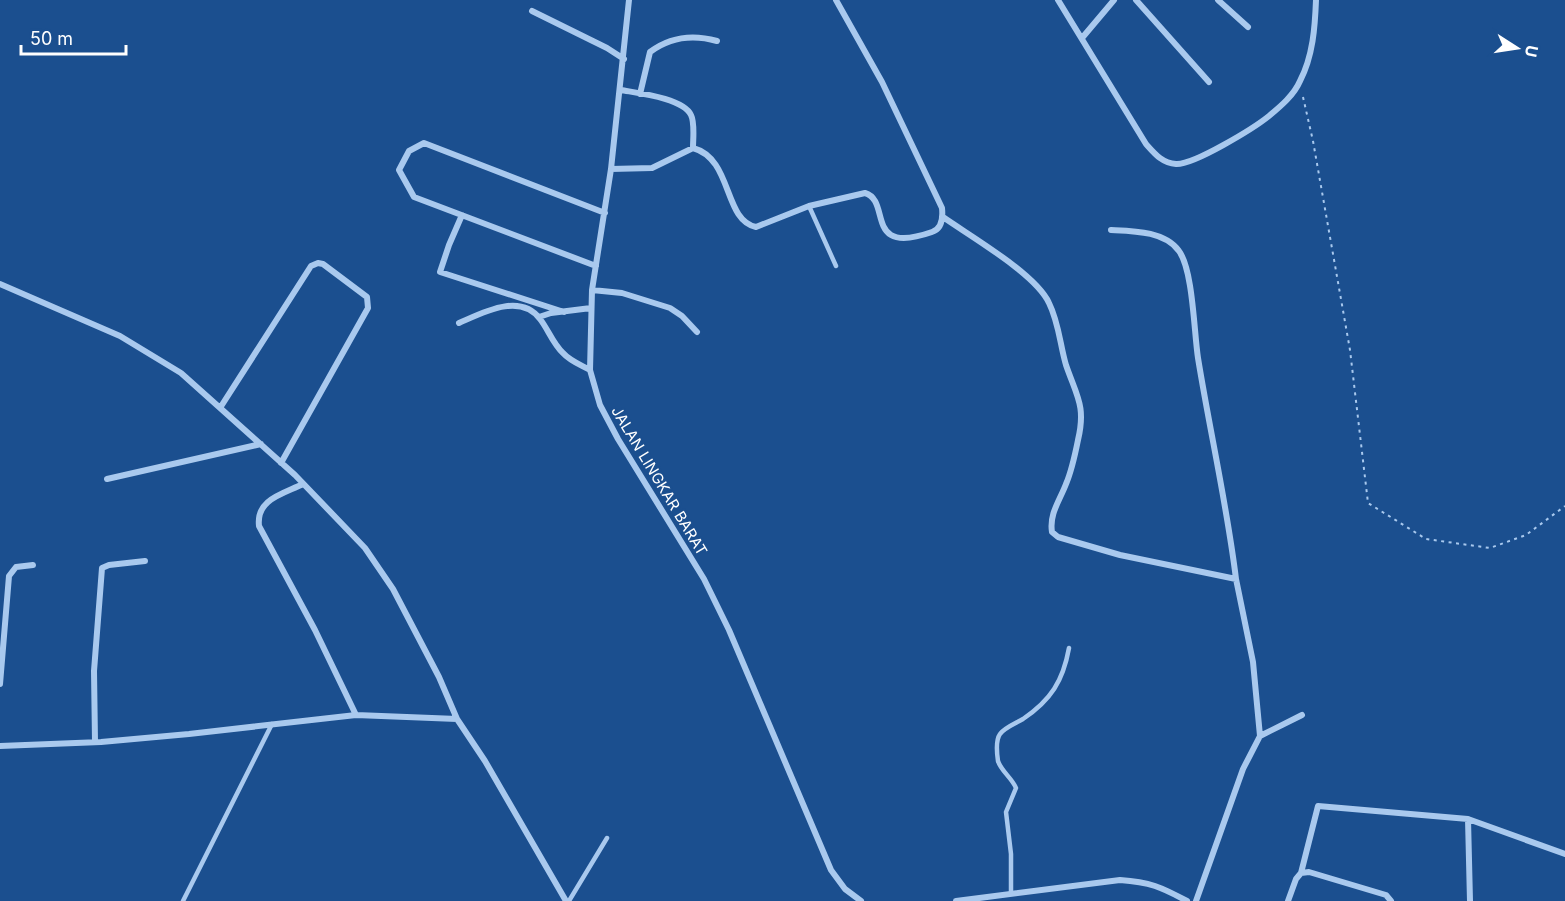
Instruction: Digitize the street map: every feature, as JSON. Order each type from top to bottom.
[{"type":"street","name":"JALAN LINGKAR BARAT","points":[[630,0],[612,169],[592,290],[590,370],[600,405],[618,440],[704,579],[729,630],[831,870],[845,889],[861,901]]},
{"type":"street","points":[[612,169],[652,168],[693,148],[704,151],[713,159],[745,223],[756,227],[809,206],[859,193],[870,194],[874,199],[886,233],[902,238],[935,232],[943,218],[942,208],[882,82],[836,0]]},
{"type":"street","points":[[1058,0],[1146,144],[1162,161],[1174,164],[1184,164],[1203,156],[1268,117],[1285,102],[1300,83],[1308,63],[1315,28],[1316,0]]},
{"type":"street","points":[[1082,38],[1114,0]]},
{"type":"street","points":[[1136,0],[1209,82]]},
{"type":"street","points":[[1218,0],[1248,27]]},
{"type":"street","points":[[532,11],[607,48],[624,59]]},
{"type":"street","points":[[640,94],[650,52],[660,45],[675,39],[693,36],[717,41]]},
{"type":"street","points":[[621,90],[683,106],[691,115],[693,148]]},
{"type":"street","points":[[596,266],[414,196],[399,170],[409,151],[424,143],[604,213]]},
{"type":"street","points":[[462,215],[440,272],[564,312]]},
{"type":"street","points":[[943,218],[1010,262],[1034,284],[1049,302],[1058,327],[1062,352],[1082,407],[1083,422],[1067,483],[1051,523],[1052,532],[1058,537],[1120,555],[1236,579]]},
{"type":"street","points":[[1111,230],[1157,235],[1169,242],[1179,251],[1190,280],[1199,359],[1230,525],[1236,579],[1253,662],[1260,736],[1243,769],[1196,901]]},
{"type":"street","points":[[220,408],[311,266],[318,263],[323,264],[367,297],[368,308],[281,463]]},
{"type":"street","points":[[0,284],[75,315],[145,350],[181,373],[281,463],[365,548],[393,590],[439,676],[457,719],[485,761],[568,901]]},
{"type":"street","points":[[592,290],[622,292],[670,308],[682,316],[697,332]]},
{"type":"street","points":[[459,323],[489,310],[512,306],[528,309],[539,317],[561,352],[590,370]]},
{"type":"street","points":[[539,317],[591,308]]},
{"type":"street","points":[[107,479],[261,444]]},
{"type":"street","points":[[303,484],[265,503],[260,509],[259,526],[315,630],[356,715]]},
{"type":"street","points":[[95,742],[94,671],[102,568],[109,565],[145,561]]},
{"type":"street","points":[[0,684],[9,576],[16,567],[33,565]]},
{"type":"street","points":[[0,746],[95,742],[189,734],[356,715],[457,719]]},
{"type":"street","points":[[1260,736],[1302,715]]},
{"type":"street","points":[[1288,901],[1296,879],[1301,873],[1317,806],[1468,819],[1565,854]]},
{"type":"street","points":[[1468,819],[1470,901]]},
{"type":"street","points":[[1301,873],[1309,872],[1386,895],[1391,901]]},
{"type":"street","points":[[956,901],[1120,880],[1161,887],[1187,901]]},
{"type":"lane","points":[[809,206],[836,266]]},
{"type":"lane","points":[[1011,893],[1011,854],[1006,812],[1016,788],[1012,779],[999,765],[998,741],[1000,734],[1029,715],[1056,689],[1066,666],[1069,648]]},
{"type":"lane","points":[[183,901],[272,724]]},
{"type":"lane","points":[[568,901],[607,838]]},
{"type":"path","points":[[1300,83],[1350,350],[1368,502],[1426,539],[1490,548],[1526,535],[1565,506]]}]
